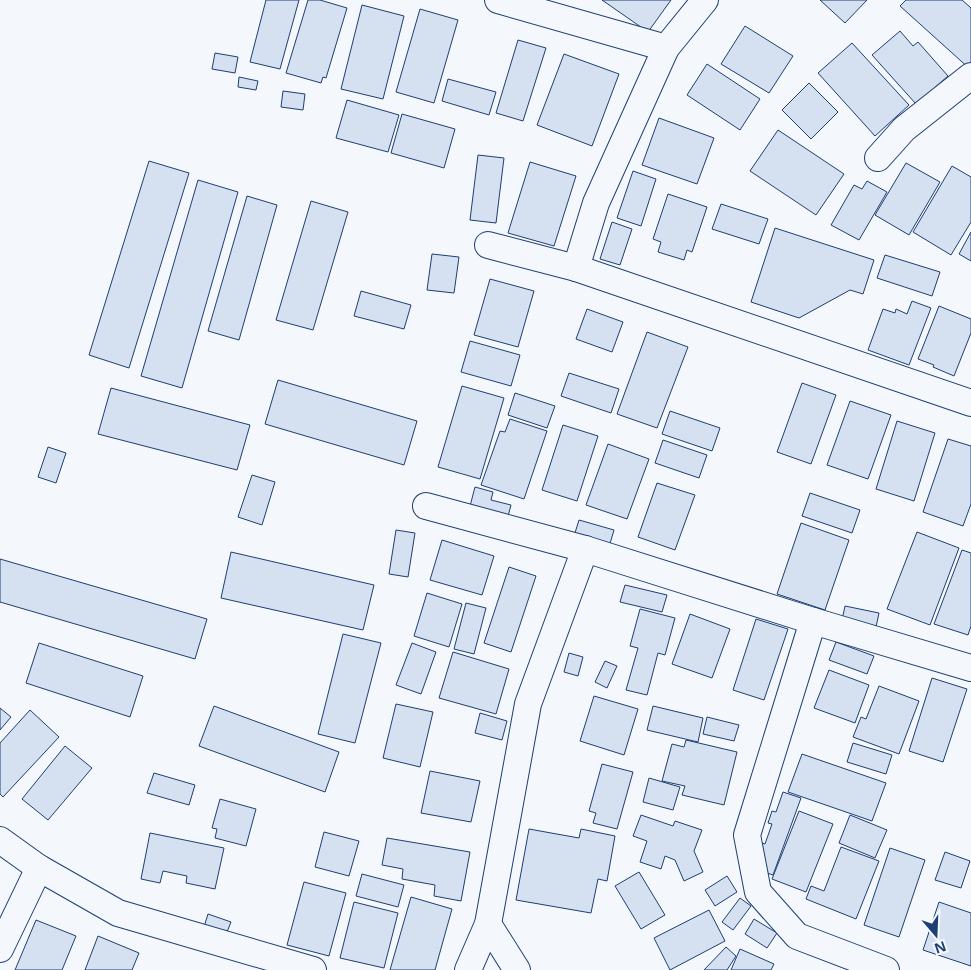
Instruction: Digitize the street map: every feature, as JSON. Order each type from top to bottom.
[{"type":"street","points":[[498,0],[666,48]]},
{"type":"street","points":[[576,268],[596,203],[666,48],[705,0]]},
{"type":"street","points":[[878,158],[904,129],[971,76]]},
{"type":"street","points":[[488,244],[576,268],[971,403]]},
{"type":"street","points":[[426,506],[585,549],[813,621],[971,668]]},
{"type":"street","points":[[468,970],[488,924],[528,704],[585,549]]},
{"type":"street","points":[[813,621],[747,835],[758,892],[798,936],[886,970]]},
{"type":"street","points":[[0,840],[39,868],[118,913],[313,970]]},
{"type":"street","points":[[0,949],[39,868]]},
{"type":"street","points":[[488,924],[517,970]]},
{"type":"building","points":[[266,0],[299,0],[280,69],[250,62]]},
{"type":"building","points":[[308,0],[320,0],[347,8],[326,78],[323,77],[321,83],[286,73]]},
{"type":"building","points":[[602,0],[671,0],[648,32]]},
{"type":"building","points":[[820,0],[867,0],[845,23]]},
{"type":"building","points":[[906,0],[962,0],[971,8],[971,70],[900,6]]},
{"type":"building","points":[[362,5],[404,16],[383,99],[341,89]]},
{"type":"building","points":[[420,9],[458,20],[434,103],[396,92]]},
{"type":"building","points":[[745,26],[793,56],[769,93],[721,64]]},
{"type":"building","points":[[900,31],[913,46],[918,42],[948,76],[916,104],[872,55]]},
{"type":"building","points":[[518,40],[546,48],[523,121],[496,113]]},
{"type":"building","points":[[852,43],[909,105],[875,136],[818,73]]},
{"type":"building","points":[[215,53],[238,57],[235,73],[212,69]]},
{"type":"building","points":[[564,54],[619,74],[592,146],[537,125]]},
{"type":"building","points":[[707,64],[760,99],[740,130],[687,95]]},
{"type":"building","points":[[239,77],[258,81],[256,90],[238,87]]},
{"type":"building","points":[[448,79],[496,92],[489,115],[442,101]]},
{"type":"building","points":[[809,83],[838,112],[811,139],[782,110]]},
{"type":"building","points":[[283,91],[305,94],[303,110],[281,107]]},
{"type":"building","points":[[347,100],[399,115],[388,152],[336,138]]},
{"type":"building","points":[[402,114],[455,129],[444,168],[391,153]]},
{"type":"building","points":[[659,118],[714,138],[697,184],[642,165]]},
{"type":"building","points":[[778,130],[844,174],[816,215],[750,171]]},
{"type":"building","points":[[478,155],[504,158],[496,223],[470,220]]},
{"type":"building","points":[[149,161],[189,173],[129,368],[89,355]]},
{"type":"building","points":[[530,162],[576,176],[554,246],[508,233]]},
{"type":"building","points":[[906,163],[940,182],[909,235],[875,215]]},
{"type":"building","points":[[952,166],[971,177],[971,222],[951,255],[913,232]]},
{"type":"building","points":[[633,171],[656,179],[641,226],[617,218]]},
{"type":"building","points":[[198,180],[238,192],[182,388],[141,376]]},
{"type":"building","points":[[867,181],[887,192],[859,240],[831,225],[854,185],[862,189]]},
{"type":"building","points":[[668,194],[707,207],[692,252],[687,250],[684,260],[658,252],[661,242],[653,239]]},
{"type":"building","points":[[247,196],[277,205],[239,340],[208,331]]},
{"type":"building","points":[[311,201],[348,212],[313,330],[276,320]]},
{"type":"building","points":[[721,204],[768,219],[759,244],[712,229]]},
{"type":"building","points":[[612,222],[632,229],[620,265],[600,259]]},
{"type":"building","points":[[775,228],[874,260],[863,294],[850,290],[799,318],[751,302]]},
{"type":"building","points":[[971,232],[971,261],[959,254]]},
{"type":"building","points":[[432,254],[459,257],[454,293],[427,290]]},
{"type":"building","points":[[885,255],[940,272],[932,296],[877,278]]},
{"type":"building","points":[[490,279],[534,291],[518,347],[474,335]]},
{"type":"building","points":[[361,291],[411,305],[404,329],[354,316]]},
{"type":"building","points":[[912,301],[931,308],[909,365],[868,350],[883,309],[895,313],[896,309],[907,314]]},
{"type":"building","points":[[939,306],[971,319],[971,333],[954,376],[918,359]]},
{"type":"building","points":[[587,309],[623,322],[612,352],[576,339]]},
{"type":"building","points":[[647,332],[688,347],[657,428],[617,414]]},
{"type":"building","points":[[470,341],[520,355],[511,386],[461,372]]},
{"type":"building","points":[[569,373],[619,389],[611,413],[561,396]]},
{"type":"building","points":[[278,380],[417,421],[404,465],[265,424]]},
{"type":"building","points":[[802,383],[836,395],[811,464],[777,452]]},
{"type":"building","points":[[462,386],[504,398],[480,479],[438,467]]},
{"type":"building","points":[[111,388],[250,425],[237,470],[98,434]]},
{"type":"building","points":[[515,393],[555,406],[547,428],[508,415]]},
{"type":"building","points":[[850,401],[891,415],[868,479],[827,465]]},
{"type":"building","points":[[670,411],[720,428],[712,451],[662,434]]},
{"type":"building","points":[[510,419],[547,431],[524,499],[481,485],[500,431],[505,432]]},
{"type":"building","points":[[897,421],[935,433],[914,501],[876,489]]},
{"type":"building","points":[[563,425],[598,436],[577,501],[542,490]]},
{"type":"building","points":[[948,439],[971,446],[971,504],[963,526],[923,512]]},
{"type":"building","points":[[663,440],[707,455],[699,478],[655,463]]},
{"type":"building","points":[[608,444],[649,459],[627,519],[586,505]]},
{"type":"building","points":[[48,447],[66,453],[56,483],[38,477]]},
{"type":"building","points":[[252,475],[275,482],[262,525],[238,517]]},
{"type":"building","points":[[657,483],[695,495],[675,550],[638,537]]},
{"type":"building","points":[[475,487],[493,492],[491,500],[511,505],[507,520],[469,510]]},
{"type":"building","points":[[810,493],[860,510],[852,533],[802,516]]},
{"type":"building","points":[[579,520],[614,530],[609,547],[574,536]]},
{"type":"building","points":[[801,523],[849,540],[825,610],[777,594]]},
{"type":"building","points":[[396,530],[415,533],[408,577],[389,574]]},
{"type":"building","points":[[917,532],[959,548],[930,625],[887,609]]},
{"type":"building","points":[[442,540],[494,556],[482,595],[430,580]]},
{"type":"building","points":[[962,550],[971,553],[971,626],[968,635],[934,624]]},
{"type":"building","points":[[231,552],[374,585],[363,630],[221,598]]},
{"type":"building","points":[[0,559],[207,619],[195,659],[0,602]]},
{"type":"building","points":[[509,567],[536,576],[511,652],[484,643]]},
{"type":"building","points":[[625,585],[667,595],[662,612],[620,602]]},
{"type":"building","points":[[427,593],[462,604],[449,647],[414,636]]},
{"type":"building","points":[[466,603],[486,608],[474,654],[454,649]]},
{"type":"building","points":[[845,606],[879,613],[876,627],[842,620]]},
{"type":"building","points":[[640,609],[675,618],[665,655],[658,653],[647,695],[626,690],[638,648],[630,646]]},
{"type":"building","points":[[690,614],[730,629],[712,678],[672,664]]},
{"type":"building","points":[[756,619],[788,629],[764,700],[733,690]]},
{"type":"building","points":[[343,634],[381,643],[355,743],[318,734]]},
{"type":"building","points":[[836,642],[874,656],[867,674],[829,660]]},
{"type":"building","points":[[39,643],[143,676],[130,717],[26,683]]},
{"type":"building","points":[[412,643],[436,652],[421,694],[396,685]]},
{"type":"building","points":[[453,652],[509,669],[496,714],[439,698]]},
{"type":"building","points":[[569,653],[583,657],[578,676],[564,672]]},
{"type":"building","points":[[605,661],[617,666],[607,688],[595,682]]},
{"type":"building","points":[[829,670],[869,685],[855,723],[814,708]]},
{"type":"building","points":[[932,678],[967,689],[943,762],[909,751]]},
{"type":"building","points":[[879,686],[919,701],[899,754],[853,737],[861,717],[866,719]]},
{"type":"building","points":[[594,696],[638,709],[624,755],[580,741]]},
{"type":"building","points":[[396,704],[433,712],[420,767],[383,758]]},
{"type":"building","points":[[214,706],[339,752],[325,792],[199,746]]},
{"type":"building","points":[[653,706],[703,718],[698,742],[647,730]]},
{"type":"building","points":[[0,708],[11,717],[0,730]]},
{"type":"building","points":[[30,710],[59,737],[3,797],[0,794],[0,743]]},
{"type":"building","points":[[480,713],[507,721],[502,740],[475,733]]},
{"type":"building","points":[[707,717],[739,725],[734,741],[703,734]]},
{"type":"building","points":[[686,740],[737,752],[724,805],[682,795],[685,786],[662,781],[672,744],[684,747]]},
{"type":"building","points":[[853,743],[892,755],[886,774],[847,762]]},
{"type":"building","points":[[65,746],[92,768],[48,820],[22,799]]},
{"type":"building","points":[[802,754],[886,783],[872,821],[788,792]]},
{"type":"building","points":[[602,764],[633,772],[617,829],[593,823],[596,813],[589,811]]},
{"type":"building","points":[[430,771],[480,781],[471,822],[421,813]]},
{"type":"building","points":[[154,773],[195,785],[189,805],[147,793]]},
{"type":"building","points":[[649,778],[680,787],[673,810],[643,802]]},
{"type":"building","points":[[783,792],[801,798],[773,875],[755,869],[762,843],[765,844],[772,824],[768,823],[772,811],[776,812]]},
{"type":"building","points":[[220,799],[256,809],[246,846],[215,838],[217,829],[212,828]]},
{"type":"building","points":[[799,811],[833,824],[806,892],[772,879]]},
{"type":"building","points":[[641,815],[673,826],[675,821],[702,830],[694,851],[703,872],[684,881],[675,860],[665,856],[661,869],[640,862],[647,841],[633,836]]},
{"type":"building","points":[[850,815],[887,830],[875,858],[839,843]]},
{"type":"building","points":[[529,829],[579,838],[581,829],[615,836],[607,881],[598,879],[591,913],[516,900]]},
{"type":"building","points":[[324,832],[359,841],[349,876],[315,867]]},
{"type":"building","points":[[150,833],[224,848],[215,889],[186,883],[187,876],[163,871],[160,883],[141,879]]},
{"type":"building","points":[[387,838],[470,852],[461,901],[434,896],[435,885],[402,879],[403,869],[382,865]]},
{"type":"building","points":[[841,847],[879,861],[856,919],[806,899],[811,886],[824,891]]},
{"type":"building","points":[[890,848],[925,860],[899,937],[864,925]]},
{"type":"building","points":[[945,852],[970,861],[961,888],[935,880]]},
{"type":"building","points":[[639,872],[665,915],[641,929],[615,886]]},
{"type":"building","points":[[362,874],[404,885],[398,907],[356,896]]},
{"type":"building","points":[[727,876],[737,892],[715,906],[705,890]]},
{"type":"building","points":[[304,882],[346,893],[329,956],[287,945]]},
{"type":"building","points":[[411,897],[452,909],[435,970],[390,970]]},
{"type":"building","points":[[740,898],[751,906],[733,930],[722,922]]},
{"type":"building","points":[[354,902],[398,913],[384,968],[340,958]]},
{"type":"building","points":[[939,902],[971,913],[971,966],[923,950]]},
{"type":"building","points":[[709,910],[725,941],[670,970],[654,938]]},
{"type":"building","points":[[208,914],[231,922],[225,937],[203,930]]},
{"type":"building","points":[[754,919],[777,933],[767,948],[745,934]]},
{"type":"building","points":[[36,920],[76,936],[62,970],[15,970]]},
{"type":"building","points":[[98,936],[139,953],[132,970],[85,970]]},
{"type":"building","points":[[726,947],[736,956],[727,970],[704,970]]},
{"type":"building","points":[[740,949],[774,964],[771,970],[731,970]]}]
